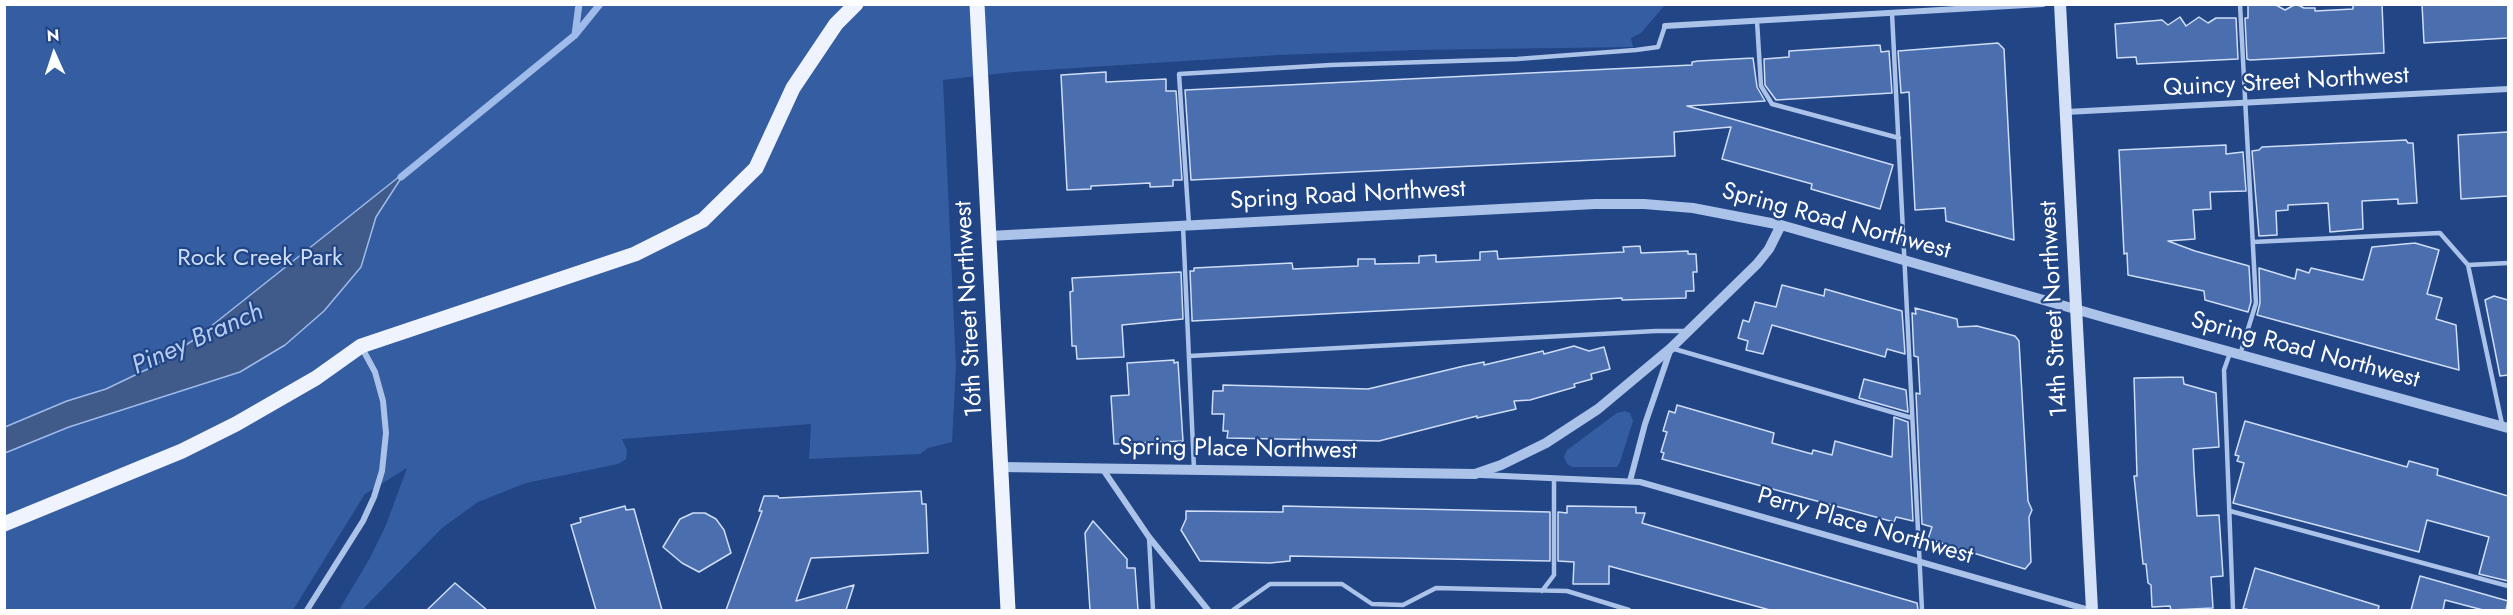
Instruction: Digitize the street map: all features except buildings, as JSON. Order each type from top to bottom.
[{"type":"main road","points":[[4,524],[215,435],[290,394],[361,346],[635,254],[703,220],[756,168],[793,88],[836,24],[856,4]]},
{"type":"main road","name":"16th Street Northwest","points":[[977,4],[1008,610]]},
{"type":"main road","name":"14th Street Northwest","points":[[2060,4],[2091,610]]},
{"type":"street","points":[[1665,26],[2043,4]]},
{"type":"street","name":"Quincy Street Northwest","points":[[2066,112],[2508,89]]},
{"type":"street","name":"Spring Road Northwest","points":[[989,236],[1611,204],[1693,208],[1781,225],[2506,427]]},
{"type":"street","name":"Spring Place Northwest","points":[[1475,474],[1525,454],[1572,427],[1671,348],[1757,264],[1769,249],[1781,225]]},
{"type":"street","points":[[307,610],[363,521],[382,471],[386,433],[383,401],[375,372],[361,346]]},
{"type":"street","name":"Spring Place Northwest","points":[[1000,467],[1475,474],[1630,481],[1645,424],[1671,348]]},
{"type":"street","points":[[1102,468],[1149,537],[1208,610]]},
{"type":"street","name":"Perry Place Northwest","points":[[1630,481],[2091,610]]},
{"type":"lane","points":[[2233,610],[2224,370],[2235,353],[2256,303],[2241,4]]},
{"type":"lane","points":[[1892,13],[1922,610]]},
{"type":"lane","points":[[1757,21],[1761,86],[1772,104],[1899,138]]},
{"type":"lane","points":[[1194,470],[1179,74],[1636,50],[1658,47],[1665,26]]},
{"type":"lane","points":[[2253,242],[2440,233],[2468,265],[2506,427]]},
{"type":"lane","points":[[2468,265],[2508,263]]},
{"type":"lane","points":[[1189,356],[1656,331],[1688,332]]},
{"type":"lane","points":[[1671,348],[1912,418]]},
{"type":"lane","points":[[1542,591],[1554,575],[1554,478]]},
{"type":"lane","points":[[2230,511],[2508,586]]},
{"type":"lane","points":[[1149,537],[1152,610]]},
{"type":"lane","points":[[1233,610],[1270,584],[1342,584],[1372,604],[1403,604],[1436,588],[1567,591],[1629,610]]},
{"type":"green space","name":"Rock Creek Park","points":[[4,5],[1665,5],[1641,33],[1631,38],[1633,47],[1416,50],[1279,55],[1013,72],[943,80],[956,366],[952,442],[928,448],[920,454],[809,459],[811,424],[622,439],[627,450],[626,459],[618,464],[526,483],[478,502],[442,528],[362,610],[339,610],[370,558],[386,525],[407,468],[365,494],[293,610],[5,610]]},
{"type":"green space","points":[[1625,411],[1630,413],[1633,421],[1617,467],[1572,467],[1567,464],[1564,457],[1567,450],[1617,413]]},
{"type":"water","points":[[405,172],[376,217],[361,267],[324,311],[285,345],[240,372],[69,427],[5,453],[5,427],[67,401],[106,389],[154,366],[195,339]]},
{"type":"waterway","points":[[575,35],[579,4]]},
{"type":"waterway","name":"Piney Branch","points":[[401,177],[575,35],[600,4]]}]
